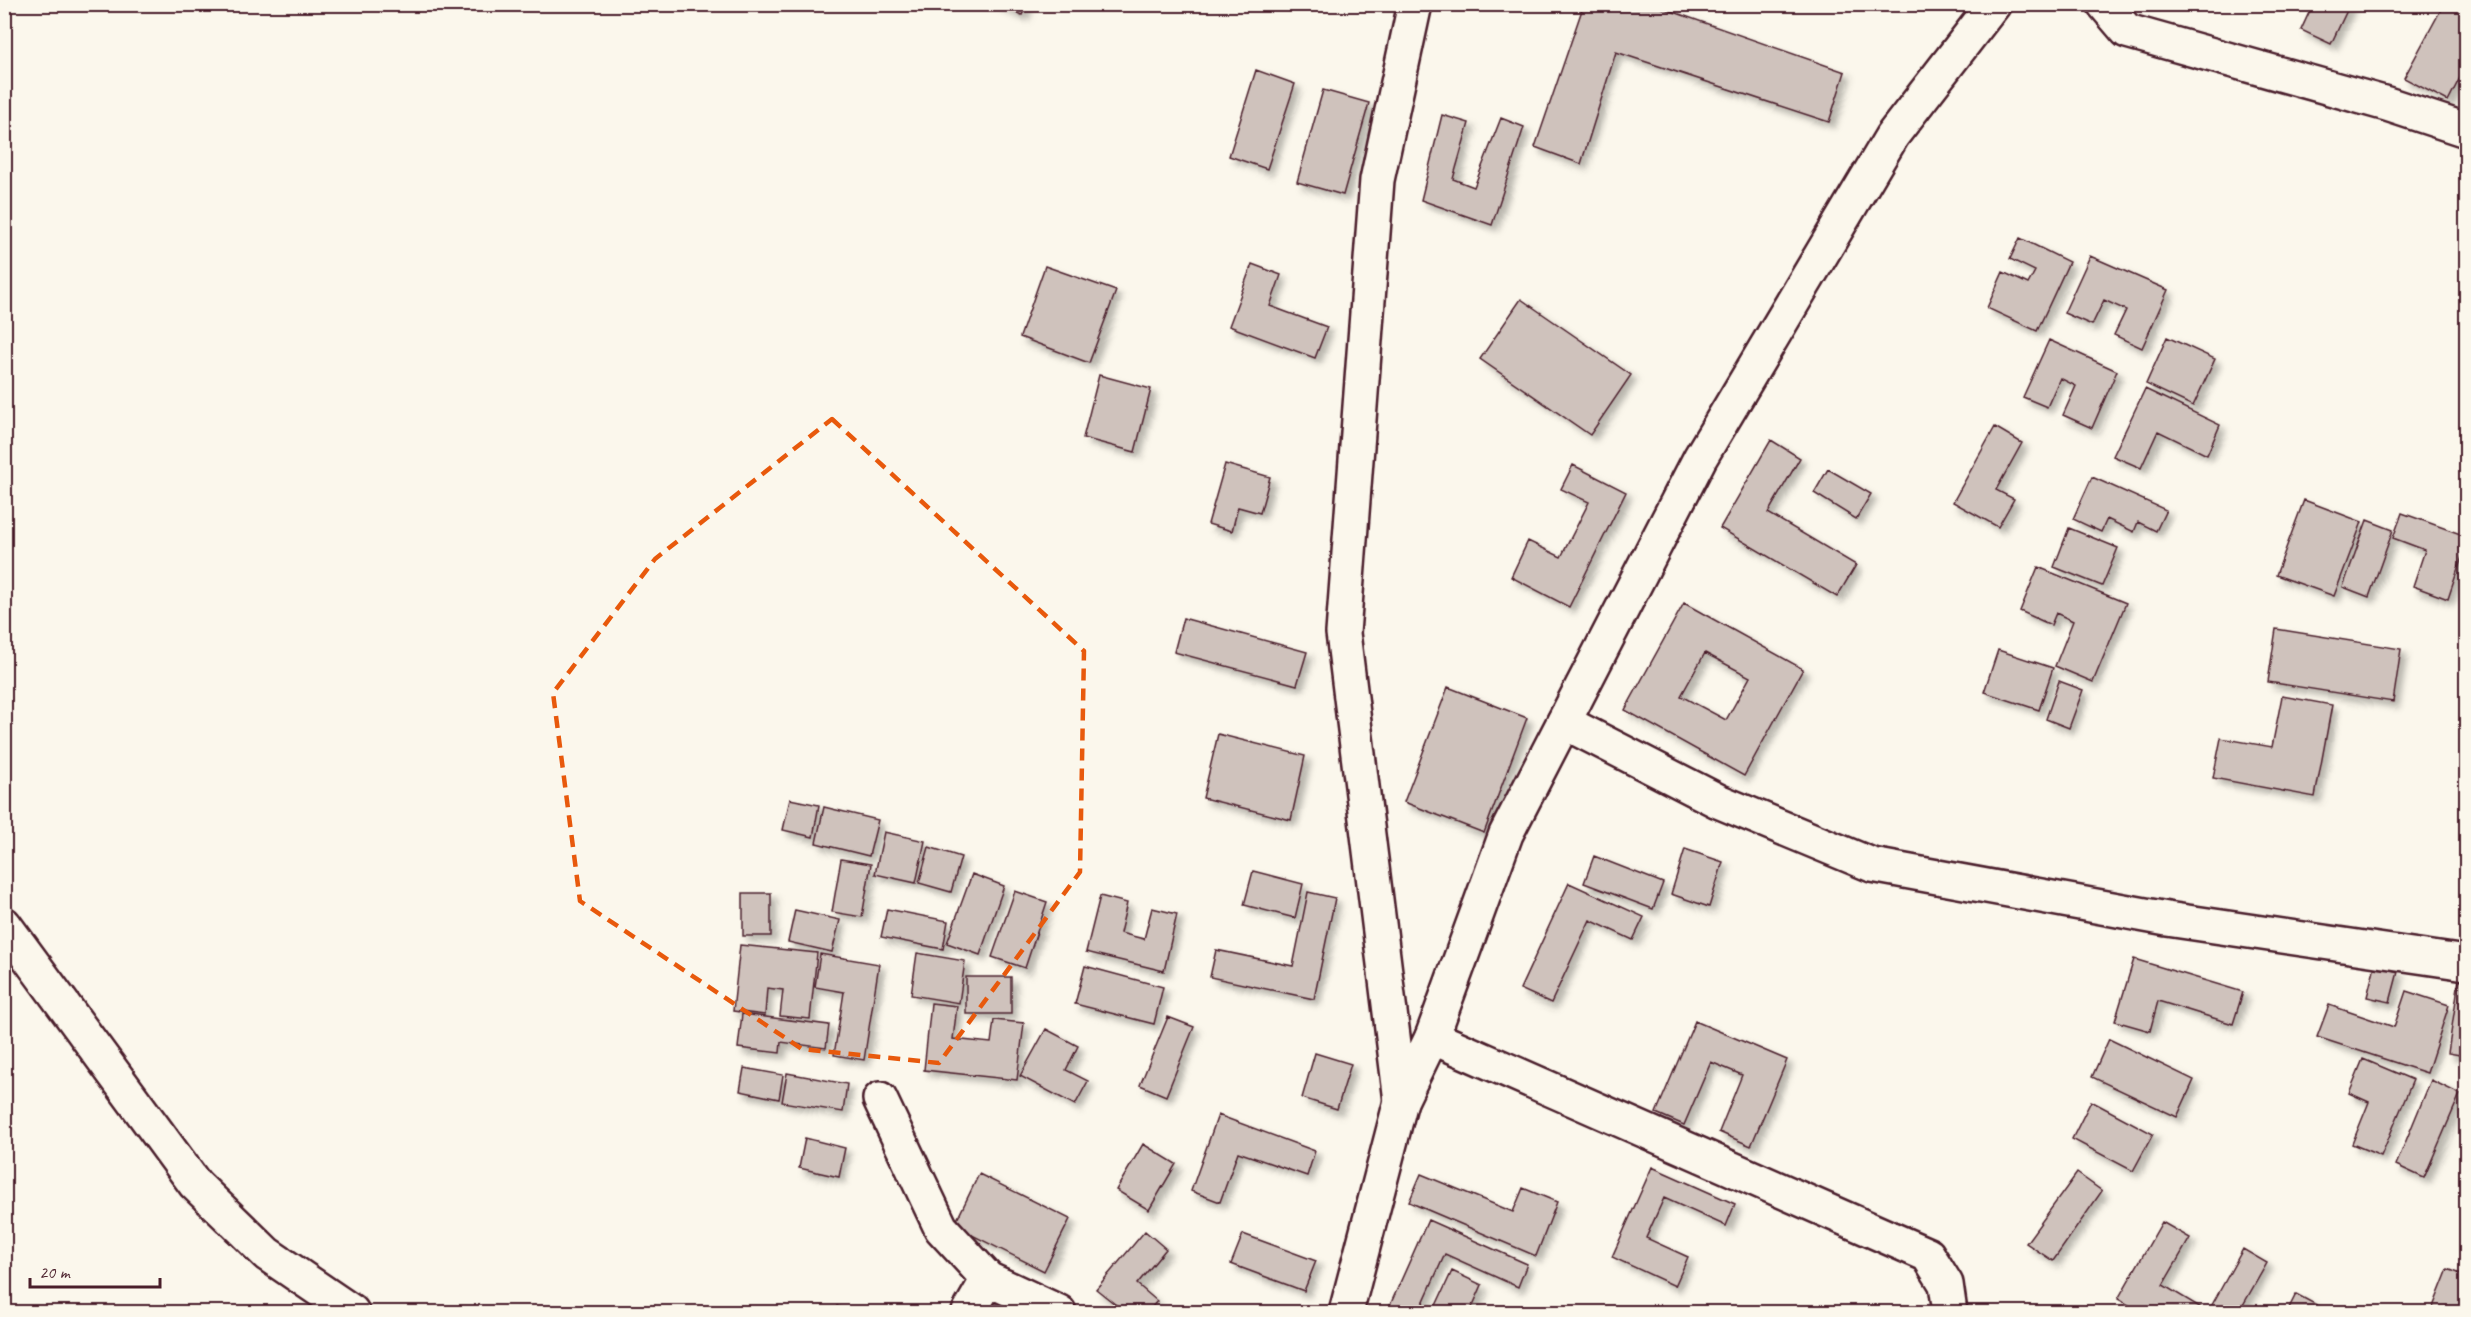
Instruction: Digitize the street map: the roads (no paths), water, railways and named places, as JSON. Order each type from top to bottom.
[{"type":"street","points":[[1401,1101],[1343,633],[1377,180],[1415,4]]},
{"type":"street","points":[[1346,1312],[1401,1101],[1432,1036],[1506,834],[1700,458],[1892,136],[1994,4]]},
{"type":"street","points":[[2104,4],[2127,31],[2387,104],[2466,130]]},
{"type":"street","points":[[1563,722],[1718,801],[1872,865],[2167,919],[2466,963]]},
{"type":"street","points":[[4,924],[195,1184],[267,1254],[352,1312]]},
{"type":"street","points":[[1432,1036],[1928,1255],[1946,1284],[1950,1312]]},
{"type":"street","points":[[880,1099],[940,1228],[988,1279],[1059,1312]]},
{"type":"street","points":[[969,1312],[988,1279]]}]
